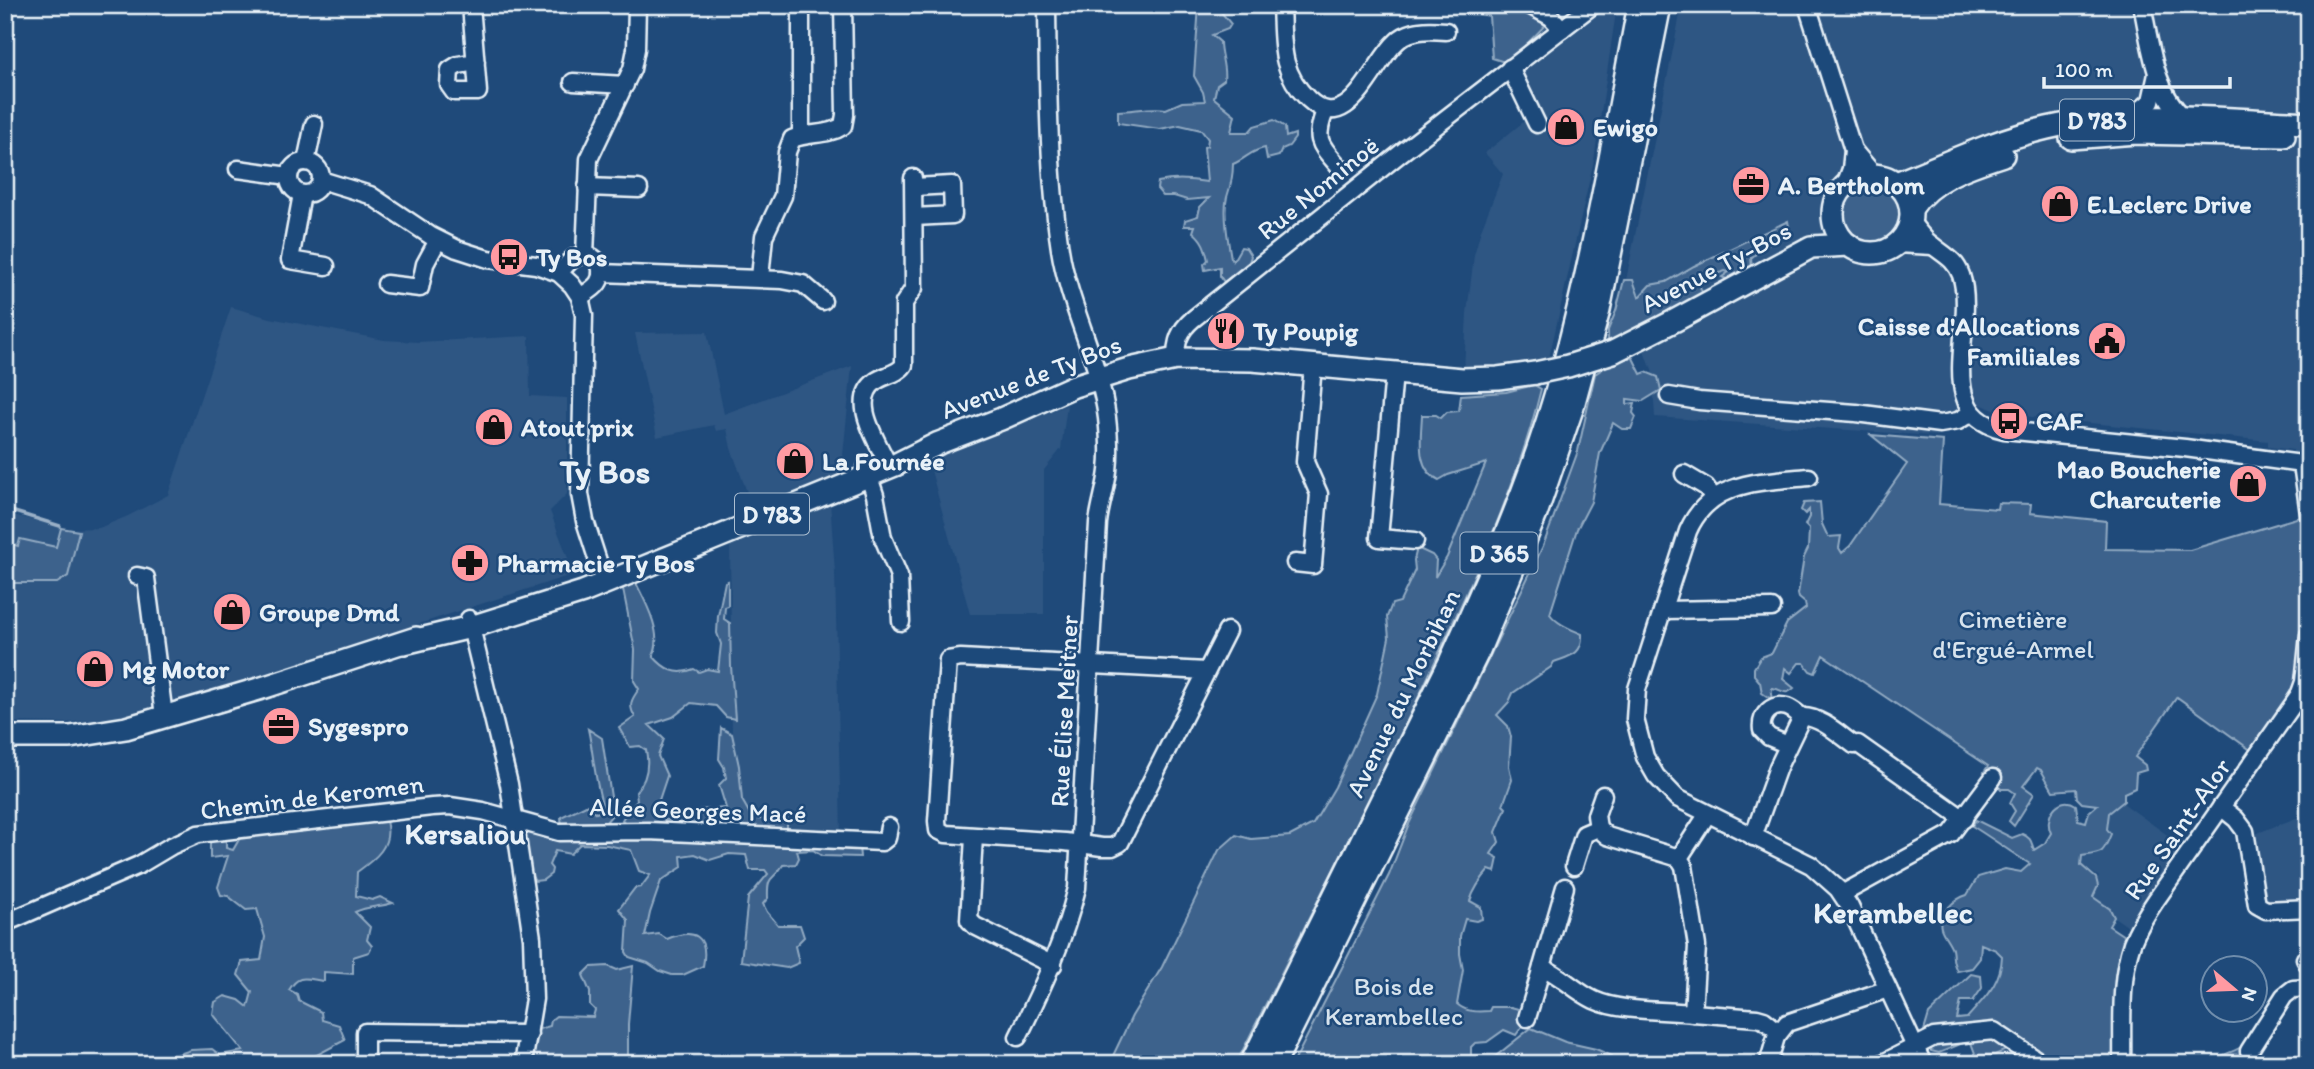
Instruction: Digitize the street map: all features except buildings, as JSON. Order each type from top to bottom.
[{"type":"highway","name":"Avenue du Morbihan","points":[[1252,1064],[1451,662],[1485,586],[1531,470],[1565,365],[1589,267],[1640,5]]},
{"type":"highway","name":"Avenue du Morbihan","points":[[1273,1064],[1478,650],[1539,503],[1572,406],[1598,310],[1659,5]]},
{"type":"main road","name":"D 783","points":[[1896,183],[1966,153],[2024,134],[2087,121],[2132,117],[2184,117],[2309,123]]},
{"type":"main road","name":"D 783","points":[[1911,215],[1926,190],[1951,175],[1999,156],[2060,139],[2136,133],[2309,136]]},
{"type":"main road","points":[[1874,175],[1896,183],[1906,195],[1911,215],[1908,230],[1898,244],[1874,253],[1849,245],[1841,237],[1833,215],[1844,188],[1858,178],[1874,175]]},
{"type":"main road","name":"D 783","points":[[1811,247],[1833,215]]},
{"type":"main road","name":"Avenue Ty-Bos","points":[[1613,352],[1811,247],[1849,245]]},
{"type":"main road","name":"Avenue de Ty Bos","points":[[5,737],[84,736],[126,728],[470,623],[537,608],[604,578],[1097,378],[1146,364],[1176,359],[1240,359],[1484,379],[1535,373],[1613,352]]},
{"type":"street","points":[[471,5],[476,62]]},
{"type":"street","points":[[585,255],[591,154],[635,60],[637,5]]},
{"type":"street","points":[[801,5],[801,135]]},
{"type":"street","points":[[760,278],[764,236],[783,196],[787,152],[792,139],[801,135],[834,132],[843,126],[843,5]]},
{"type":"street","name":"Rue Élise Meitner","points":[[1018,1037],[1053,965],[1077,888],[1082,844],[1100,506],[1108,472],[1109,446],[1104,398],[1073,304],[1059,240],[1049,124],[1047,5]]},
{"type":"street","points":[[1282,5],[1286,67],[1309,100],[1325,111],[1337,111],[1347,104],[1403,37],[1420,31],[1446,31]]},
{"type":"street","points":[[1529,5],[1551,17],[1562,29]]},
{"type":"street","name":"Rue Nominoë","points":[[1176,359],[1177,342],[1186,325],[1593,5]]},
{"type":"street","points":[[1807,5],[1853,150],[1874,175]]},
{"type":"street","points":[[2142,5],[2157,68],[2168,97],[2176,111],[2184,117]]},
{"type":"street","points":[[1510,68],[1537,124]]},
{"type":"street","points":[[2132,117],[2151,101],[2156,88],[2157,68]]},
{"type":"street","points":[[573,82],[625,85]]},
{"type":"street","points":[[1325,111],[1318,133],[1322,147],[1340,169]]},
{"type":"street","points":[[306,162],[314,124]]},
{"type":"street","points":[[1844,188],[1851,169],[1853,150]]},
{"type":"street","points":[[306,162],[316,167],[321,180],[313,192],[302,194],[291,186],[289,176],[293,167],[306,162]]},
{"type":"street","points":[[238,169],[289,176]]},
{"type":"street","points":[[321,180],[370,195],[438,240],[484,257],[536,265],[559,273],[580,297],[584,329],[579,484],[585,521],[604,578]]},
{"type":"street","points":[[901,622],[900,583],[883,538],[878,467],[863,401],[870,386],[900,370],[904,365],[904,303],[914,288],[914,217],[914,182],[952,186],[953,215],[914,217]]},
{"type":"street","points":[[587,187],[639,189]]},
{"type":"street","points":[[302,194],[290,260],[326,267]]},
{"type":"street","points":[[1911,215],[1933,246],[1953,261],[1964,284],[1966,318],[1961,381],[1965,402],[1971,413],[1985,425],[2004,430],[2185,448],[2305,465],[2308,505]]},
{"type":"street","points":[[386,284],[420,288],[425,264],[438,240]]},
{"type":"street","points":[[1898,244],[1933,246]]},
{"type":"street","points":[[559,273],[575,258],[585,255],[598,261],[601,273],[598,282],[580,297]]},
{"type":"street","points":[[601,273],[760,278],[799,283],[812,290],[823,301]]},
{"type":"street","points":[[1294,563],[1312,565],[1319,494],[1305,462],[1313,365]]},
{"type":"street","points":[[1394,373],[1379,538],[1415,541]]},
{"type":"street","points":[[1669,396],[1699,401],[1856,413],[1940,424],[1958,421],[1971,413]]},
{"type":"street","points":[[1684,474],[1706,488],[1713,497]]},
{"type":"street","points":[[1808,477],[1751,484],[1713,497],[1693,520],[1637,689],[1637,734],[1648,763],[1666,788],[1684,803],[1811,865],[1832,882],[1842,894],[1923,1064]]},
{"type":"street","points":[[137,576],[146,578],[164,716]]},
{"type":"street","points":[[1664,610],[1772,608]]},
{"type":"street","points":[[470,623],[516,820],[534,965],[534,999],[523,1064]]},
{"type":"street","points":[[1206,671],[961,658],[948,660],[937,808],[938,830],[946,834],[974,837],[1112,847],[1120,843],[1227,631]]},
{"type":"street","name":"Rue Saint-Alor","points":[[2122,1064],[2123,1000],[2133,942],[2156,900],[2299,696],[2304,682],[2309,635]]},
{"type":"street","points":[[1788,745],[1764,733],[1761,724],[1769,710],[1778,706],[1787,707],[1802,717],[1810,716],[1854,746],[1858,744],[1965,819]]},
{"type":"street","points":[[1753,837],[1788,745],[1802,717]]},
{"type":"street","points":[[1842,894],[1944,839],[1965,819],[1993,778]]},
{"type":"street","points":[[1603,795],[1596,815],[1598,828],[1606,836],[1679,858],[1684,866],[1697,946],[1693,1013]]},
{"type":"street","name":"Chemin de Keromen","points":[[5,923],[139,865],[198,834],[442,807],[482,811],[516,820]]},
{"type":"street","points":[[2221,807],[2236,819],[2245,831],[2257,905],[2266,910],[2309,908]]},
{"type":"street","points":[[1679,858],[1707,815]]},
{"type":"street","name":"Allée Georges Macé","points":[[516,820],[548,830],[567,832],[648,831],[881,842],[887,838],[889,827]]},
{"type":"street","points":[[1574,866],[1584,834],[1598,828]]},
{"type":"street","points":[[974,837],[969,920],[975,926],[1053,965]]},
{"type":"street","points":[[1527,1018],[1565,887]]},
{"type":"street","points":[[1542,967],[1563,977],[1597,1001],[1617,1006],[1757,1018],[1779,1032]]},
{"type":"street","points":[[2249,1051],[2284,996],[2293,989],[2309,988]]},
{"type":"street","points":[[1768,1064],[1779,1032],[1791,1020],[1888,989]]},
{"type":"street","points":[[1881,1064],[1934,1037],[1994,1031],[2043,1064]]},
{"type":"street","points":[[365,1064],[365,1032],[529,1034]]},
{"type":"shaded area","points":[[1611,5],[1617,5],[1594,160],[1549,358],[1464,370],[1474,255],[1503,174],[1485,153],[1527,119],[1509,82]]},
{"type":"shaded area","points":[[1682,5],[2309,5],[2309,454],[2268,447],[2268,441],[2003,414],[1980,404],[1937,436],[1655,417],[1652,369],[1646,357],[1626,280]]},
{"type":"shaded area","points":[[231,307],[270,318],[384,340],[418,342],[529,336],[530,396],[567,398],[567,494],[550,511],[574,574],[168,705],[115,717],[66,723],[5,722],[5,513],[68,529],[99,528],[168,495]]},
{"type":"shaded area","points":[[707,332],[724,414],[852,366],[843,455],[857,490],[830,501],[835,572],[841,835],[733,830],[730,540],[760,528],[731,448],[727,429],[716,431],[714,425],[657,437],[635,333]]},
{"type":"shaded area","points":[[1067,405],[1061,449],[1044,470],[1044,614],[970,614],[928,459]]},
{"type":"shaded area","points":[[2109,793],[2184,847],[2130,928],[2085,897],[2099,877],[2066,854]]},
{"type":"shaded area","points":[[2304,815],[2309,824],[2309,902],[2269,903],[2262,895],[2255,834]]},
{"type":"green space","points":[[1199,5],[1222,5],[1221,12],[1231,24],[1228,29],[1212,35],[1220,42],[1224,75],[1224,80],[1217,85],[1214,98],[1235,115],[1231,132],[1249,132],[1254,126],[1274,120],[1285,127],[1286,137],[1295,134],[1295,138],[1289,146],[1282,149],[1279,156],[1267,159],[1265,148],[1233,164],[1226,211],[1231,258],[1233,261],[1241,247],[1246,248],[1251,256],[1249,262],[1224,282],[1220,276],[1220,267],[1205,270],[1204,264],[1208,260],[1203,244],[1193,232],[1195,226],[1184,226],[1185,220],[1198,216],[1200,207],[1209,198],[1187,200],[1163,196],[1157,189],[1158,182],[1164,181],[1182,179],[1207,182],[1204,147],[1207,146],[1208,139],[1201,130],[1180,125],[1160,129],[1118,123],[1118,111],[1166,109],[1182,102],[1205,101],[1194,76]]},
{"type":"green space","points":[[1477,5],[1572,5],[1561,9],[1508,63],[1492,58],[1489,16],[1479,14]]},
{"type":"green space","points":[[1866,187],[1878,187],[1888,191],[1896,199],[1900,215],[1896,231],[1888,239],[1878,243],[1866,243],[1856,239],[1848,231],[1844,221],[1844,209],[1848,199],[1856,191]]},
{"type":"green space","points":[[1788,221],[1789,227],[1751,258],[1752,269],[1732,282],[1722,277],[1729,272],[1725,271],[1698,281],[1703,295],[1680,309],[1676,307],[1667,311],[1627,335],[1608,341],[1608,330],[1624,280],[1633,280],[1639,297],[1650,285],[1666,282]]},
{"type":"green space","name":"Bois de Kerambellec","points":[[1633,358],[1641,374],[1646,372],[1658,377],[1661,390],[1643,401],[1627,399],[1627,404],[1635,403],[1633,413],[1636,417],[1631,429],[1622,429],[1613,423],[1600,453],[1591,502],[1577,529],[1550,614],[1560,623],[1582,634],[1578,651],[1554,662],[1551,667],[1513,693],[1497,715],[1508,726],[1511,737],[1509,766],[1512,780],[1503,805],[1506,808],[1496,832],[1499,842],[1491,854],[1498,858],[1495,872],[1489,870],[1470,901],[1481,907],[1482,919],[1465,919],[1460,936],[1463,970],[1457,1004],[1464,1009],[1476,1011],[1489,1011],[1491,1007],[1511,1007],[1522,1010],[1525,1022],[1516,1035],[1504,1030],[1487,1042],[1475,1043],[1471,1047],[1471,1064],[1293,1064],[1389,875],[1408,826],[1543,546],[1578,451],[1595,374],[1610,364]]},
{"type":"green space","points":[[1534,385],[1541,389],[1518,468],[1472,582],[1398,740],[1236,1064],[1109,1064],[1132,1016],[1162,967],[1219,850],[1236,835],[1251,839],[1290,836],[1313,824],[1335,787],[1377,694],[1389,638],[1387,617],[1392,604],[1400,602],[1415,570],[1417,548],[1436,560],[1435,577],[1447,557],[1486,463],[1439,480],[1431,475],[1421,452],[1422,415],[1436,415],[1441,418],[1447,412],[1459,411],[1461,395],[1506,392]]},
{"type":"green space","name":"Cimetière d'Ergué-Armel","points":[[1871,435],[1943,441],[1939,504],[1997,509],[1998,503],[2031,504],[2030,513],[2106,521],[2105,549],[2190,550],[2303,516],[2308,567],[2298,677],[2278,713],[2252,751],[2177,697],[2135,757],[2145,765],[2146,770],[2136,773],[2135,788],[2124,793],[2124,801],[2109,813],[2107,829],[2111,834],[2106,845],[2098,853],[2082,856],[2081,865],[2096,878],[2098,886],[2093,897],[2110,909],[2114,917],[2109,926],[2127,938],[2117,1064],[2027,1064],[2029,1054],[2006,1050],[1995,1055],[1976,1056],[1970,1040],[1939,1053],[1931,1051],[1924,1031],[1929,1014],[1971,974],[1981,976],[1982,988],[1973,1001],[1961,1001],[1957,1019],[1967,1018],[1991,990],[2001,966],[2002,956],[1996,950],[1981,944],[1980,958],[1972,968],[1957,971],[1951,946],[1941,928],[1945,912],[1958,899],[1967,895],[1978,877],[2005,869],[2021,872],[2030,864],[1972,826],[1976,820],[2012,838],[2022,834],[2031,840],[2034,850],[2045,843],[2051,833],[2049,821],[2058,805],[2069,802],[2076,805],[2078,820],[2086,822],[2089,812],[2097,805],[2082,803],[2077,798],[2076,789],[2053,791],[2041,770],[2037,768],[2023,786],[2034,794],[2014,826],[2009,821],[2015,811],[2010,803],[2015,793],[2009,789],[2001,789],[1999,782],[1984,772],[1988,766],[1823,655],[1815,673],[1804,663],[1799,663],[1791,673],[1785,668],[1783,679],[1794,688],[1786,692],[1772,688],[1771,699],[1762,693],[1760,682],[1754,675],[1754,668],[1761,657],[1772,653],[1787,623],[1806,608],[1798,594],[1804,557],[1808,549],[1809,529],[1805,525],[1809,510],[1805,514],[1801,510],[1804,503],[1820,502],[1822,524],[1828,537],[1841,536],[1839,548],[1842,553],[1850,546],[1907,464]]},
{"type":"green space","points":[[61,528],[79,531],[68,576],[57,583],[5,583],[5,542],[18,546],[20,539],[56,547]]},
{"type":"green space","points":[[635,581],[655,628],[656,647],[653,656],[662,665],[677,672],[694,669],[699,672],[707,669],[718,671],[721,644],[717,633],[718,616],[725,582],[728,581],[728,606],[725,607],[724,619],[730,623],[735,719],[726,717],[716,706],[691,703],[673,717],[649,725],[664,739],[658,756],[667,776],[659,800],[664,820],[696,818],[698,810],[726,808],[719,785],[726,778],[719,759],[721,728],[732,734],[739,766],[742,800],[750,814],[759,819],[787,819],[787,836],[859,847],[860,857],[822,856],[813,850],[797,851],[799,858],[796,864],[783,865],[770,881],[768,898],[763,904],[767,912],[778,925],[800,925],[804,937],[795,946],[799,963],[787,968],[741,961],[748,898],[768,874],[765,870],[750,870],[746,855],[729,854],[710,860],[695,854],[681,856],[682,867],[661,881],[645,936],[659,934],[667,939],[685,934],[701,941],[704,947],[703,966],[683,975],[660,971],[648,963],[629,957],[626,952],[628,920],[619,909],[635,888],[641,887],[650,875],[639,871],[631,850],[607,845],[580,844],[570,854],[555,851],[549,865],[551,874],[543,880],[535,881],[530,874],[520,831],[562,827],[561,817],[586,805],[596,813],[604,810],[588,729],[602,738],[611,797],[615,806],[613,814],[605,823],[608,828],[632,827],[622,820],[626,813],[624,810],[631,808],[637,801],[636,792],[646,772],[646,750],[640,746],[630,747],[619,728],[635,717],[631,703],[639,689],[634,681],[635,650],[622,584]]},
{"type":"green space","points":[[381,819],[386,821],[388,830],[385,845],[376,857],[357,872],[356,896],[372,900],[380,897],[393,903],[355,912],[370,927],[367,940],[372,946],[369,952],[353,957],[353,974],[324,972],[324,981],[300,979],[289,990],[297,994],[299,1001],[321,1012],[322,1020],[339,1025],[345,1040],[300,1064],[149,1064],[191,1050],[212,1049],[220,1055],[243,1051],[213,1014],[215,1002],[225,996],[239,1000],[248,1007],[252,992],[238,975],[242,962],[261,960],[265,937],[257,909],[246,910],[228,896],[221,895],[218,887],[228,856],[210,858],[210,839],[226,835],[226,848],[233,850],[241,836],[289,833]]},
{"type":"green space","points":[[608,966],[617,970],[633,966],[628,1064],[606,1064],[606,1058],[554,1056],[548,1063],[531,1062],[539,1029],[550,1026],[551,1020],[556,1016],[593,1017],[595,1010],[590,1005],[590,992],[583,975],[591,967]]},
{"type":"green space","name":"Bois de Kerambellec","points":[[1531,1028],[1565,1042],[1596,1049],[1612,1056],[1610,1064],[1486,1064]]},
{"type":"green space","points":[[2241,1047],[2257,1057],[2253,1064],[2206,1064],[2215,1059]]},
{"type":"green space","points":[[1656,1059],[1695,1059],[1695,1064],[1634,1064]]},
{"type":"waterway","points":[[5,509],[60,526]]},
{"type":"place","name":"Ewigo","points":[[1566,127]]},
{"type":"place","name":"A. Bertholom","points":[[1751,185]]},
{"type":"place","name":"E.Leclerc Drive","points":[[2060,204]]},
{"type":"place","name":"Ty Bos","points":[[509,257]]},
{"type":"place","name":"Ty Poupig","points":[[1226,331]]},
{"type":"place","name":"Caisse d'Allocations Familiales","points":[[2107,341]]},
{"type":"place","name":"CAF","points":[[2009,421]]},
{"type":"place","name":"Atout prix","points":[[494,427]]},
{"type":"place","name":"La Fournée","points":[[795,461]]},
{"type":"place","name":"Mao Boucherie Charcuterie","points":[[2248,484]]},
{"type":"place","name":"Pharmacie Ty Bos","points":[[470,563]]},
{"type":"place","name":"Groupe Dmd","points":[[232,612]]},
{"type":"place","name":"Mg Motor","points":[[95,669]]},
{"type":"place","name":"Sygespro","points":[[281,726]]},
{"type":"district","name":"Ty Bos","points":[[605,471]]},
{"type":"district","name":"Kersaliou","points":[[465,833]]},
{"type":"district","name":"Kerambellec","points":[[1893,912]]}]
